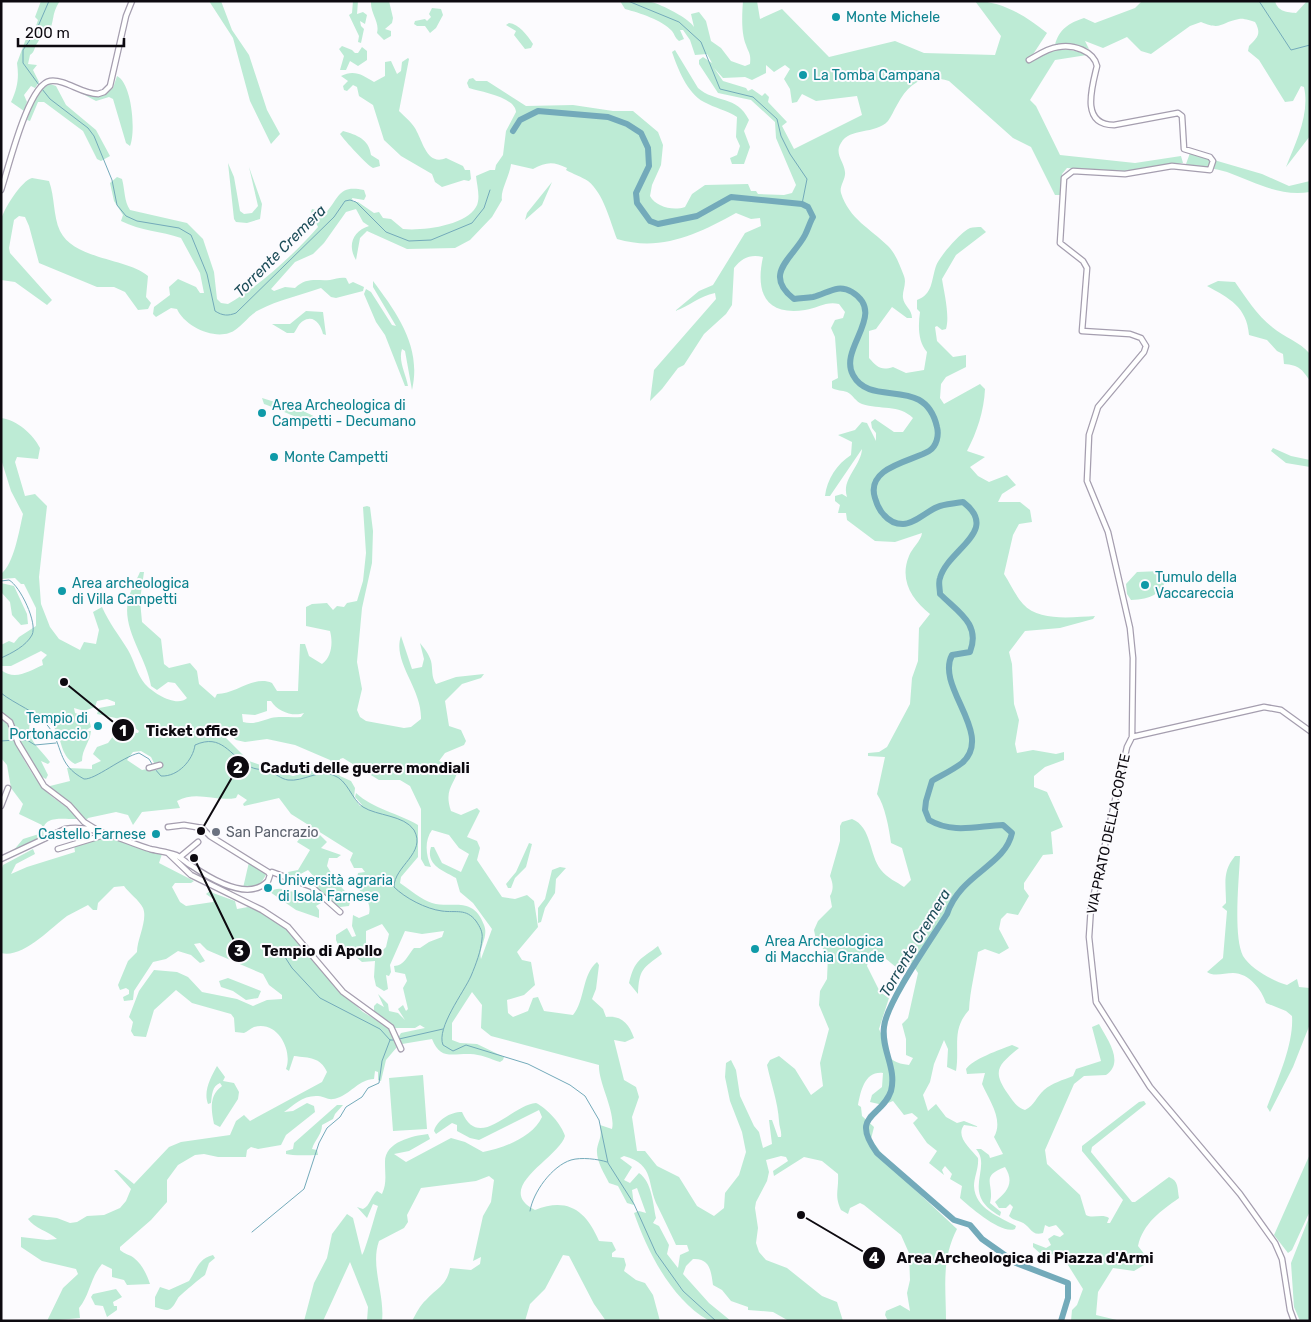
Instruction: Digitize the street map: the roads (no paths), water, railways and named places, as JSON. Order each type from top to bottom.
[{"type":"street","points":[[1,190],[28,108],[36,92],[48,82],[57,82],[94,94],[106,91],[112,80],[120,41],[132,1]]},
{"type":"street","points":[[1029,60],[1058,47],[1079,49],[1090,54],[1097,66],[1090,92],[1090,108],[1098,119],[1108,125],[1114,125],[1178,113],[1182,116],[1184,149],[1210,157],[1213,161],[1210,170],[1172,166],[1125,174],[1073,171],[1064,178],[1060,243],[1084,261],[1087,268],[1082,331],[1130,334],[1141,338],[1146,346],[1144,352],[1098,407],[1089,436],[1087,481],[1108,532],[1130,628],[1133,658],[1132,737]]},
{"type":"street","name":"VIA PRATO DELLA CORTE","points":[[1294,1321],[1290,1310],[1282,1259],[1275,1243],[1240,1194],[1150,1087],[1096,1002],[1089,938],[1091,907],[1127,747],[1132,737],[1272,706],[1310,731]]},
{"type":"street","points":[[1,715],[10,722],[15,738],[48,790],[69,805],[84,822],[103,834]]},
{"type":"street","points":[[150,768],[158,765]]},
{"type":"street","points":[[1,806],[8,788]]},
{"type":"street","points":[[1,860],[65,829],[80,828],[168,853],[180,858],[201,872],[239,888],[255,889],[267,882],[270,877],[268,872],[210,836],[202,828],[184,825],[168,826]]},
{"type":"street","points":[[58,849],[103,834]]},
{"type":"street","points":[[180,858],[198,842]]},
{"type":"street","points":[[168,853],[191,875],[262,910],[285,924],[298,936],[343,992],[388,1025],[401,1049]]},
{"type":"street","points":[[272,872],[312,887],[340,912]]},
{"type":"waterway","name":"Torrente Cremera","points":[[39,85],[23,63],[23,50],[36,31],[49,1]]},
{"type":"waterway","points":[[628,1],[679,22],[701,42],[720,89],[753,97],[777,119],[781,136],[790,154],[807,179],[802,204]]},
{"type":"waterway","points":[[1259,1],[1291,50],[1310,45]]},
{"type":"waterway","name":"Torrente Cremera","points":[[42,89],[50,99],[88,128],[94,136],[112,180],[117,205],[126,216],[137,221],[179,228],[191,235],[207,274],[215,311],[223,315],[236,313],[334,217],[345,201],[356,202],[386,232],[409,241],[431,240],[472,223],[484,208],[490,190]]},
{"type":"waterway","name":"Torrente Cremera","points":[[513,131],[520,120],[538,111],[608,117],[627,124],[641,133],[648,148],[649,166],[636,193],[637,203],[650,221],[658,224],[697,216],[731,197],[802,204],[808,207],[813,217],[805,235],[783,266],[780,274],[785,290],[794,299],[818,296],[837,289],[852,292],[862,301],[865,310],[864,321],[852,354],[850,365],[853,375],[861,385],[872,390],[910,396],[921,401],[931,411],[938,430],[934,446],[922,455],[902,462],[883,472],[877,479],[874,487],[879,509],[888,519],[895,523],[908,523],[936,508],[963,502],[973,512],[977,522],[975,531],[952,558],[939,581],[940,594],[966,619],[972,634],[973,642],[970,652],[952,655],[949,668],[956,696],[969,725],[972,738],[970,751],[962,763],[932,781],[925,810],[929,820],[947,827],[965,828],[1003,825],[1012,833],[1008,844],[1001,854],[971,879],[953,900],[947,914],[911,970],[893,1003],[884,1027],[885,1043],[892,1075],[891,1091],[887,1100],[870,1118],[866,1131],[877,1153],[954,1220],[970,1225],[982,1239],[1016,1263],[1068,1283],[1068,1298],[1061,1321]]},
{"type":"waterway","points":[[1,581],[9,580],[18,589],[27,605],[33,629],[32,635],[26,643],[1,658]]},
{"type":"waterway","points":[[1,693],[32,712],[48,726],[69,767],[84,779],[95,776],[139,753],[149,759],[152,764]]},
{"type":"waterway","points":[[1,741],[15,740]]},
{"type":"waterway","points":[[19,740],[27,740],[35,745],[56,743]]},
{"type":"waterway","points":[[154,768],[161,776],[173,774],[188,762],[195,745],[204,742],[219,743],[251,767],[268,771],[285,779],[294,780],[317,774],[328,774],[338,777],[363,807],[404,821],[410,825],[417,838],[416,846],[395,879],[394,887],[410,899],[429,908],[468,914],[476,921],[482,934],[481,948],[473,971],[443,1029],[443,1045],[453,1051],[466,1045],[528,1064],[570,1085],[585,1096],[599,1120],[608,1163],[634,1204],[656,1253],[683,1291],[716,1321]]},
{"type":"waterway","points":[[283,954],[292,968],[320,998],[380,1029],[390,1040],[395,1040]]},
{"type":"waterway","points":[[399,1039],[443,1029]]},
{"type":"waterway","points":[[252,1232],[304,1189],[319,1143],[327,1128],[340,1117],[346,1107],[362,1097],[368,1088],[379,1083],[382,1061],[390,1040]]},
{"type":"waterway","points":[[530,1211],[539,1188],[550,1174],[564,1163],[580,1159],[594,1159],[607,1162]]},
{"type":"place","name":"Monte Michele","points":[[836,17]]},
{"type":"place","name":"La Tomba Campana","points":[[803,75]]},
{"type":"place","name":"Area Archeologica di Campetti - Decumano","points":[[262,413]]},
{"type":"place","name":"Monte Campetti","points":[[274,457]]},
{"type":"place","name":"Tumulo della Vaccareccia","points":[[1145,585]]},
{"type":"place","name":"Area archeologica di Villa Campetti","points":[[62,591]]},
{"type":"place","name":"Ticket office","points":[[64,682]]},
{"type":"place","name":"Tempio di Portonaccio","points":[[98,726]]},
{"type":"place","name":"Caduti delle guerre mondiali","points":[[201,831]]},
{"type":"place","name":"San Pancrazio","points":[[216,832]]},
{"type":"place","name":"Castello Farnese","points":[[156,834]]},
{"type":"place","name":"Tempio di Apollo","points":[[194,858]]},
{"type":"place","name":"Università agraria di Isola Farnese","points":[[268,888]]},
{"type":"place","name":"Area Archeologica di Macchia Grande","points":[[755,949]]},
{"type":"place","name":"Area Archeologica di Piazza d'Armi","points":[[801,1215]]}]
